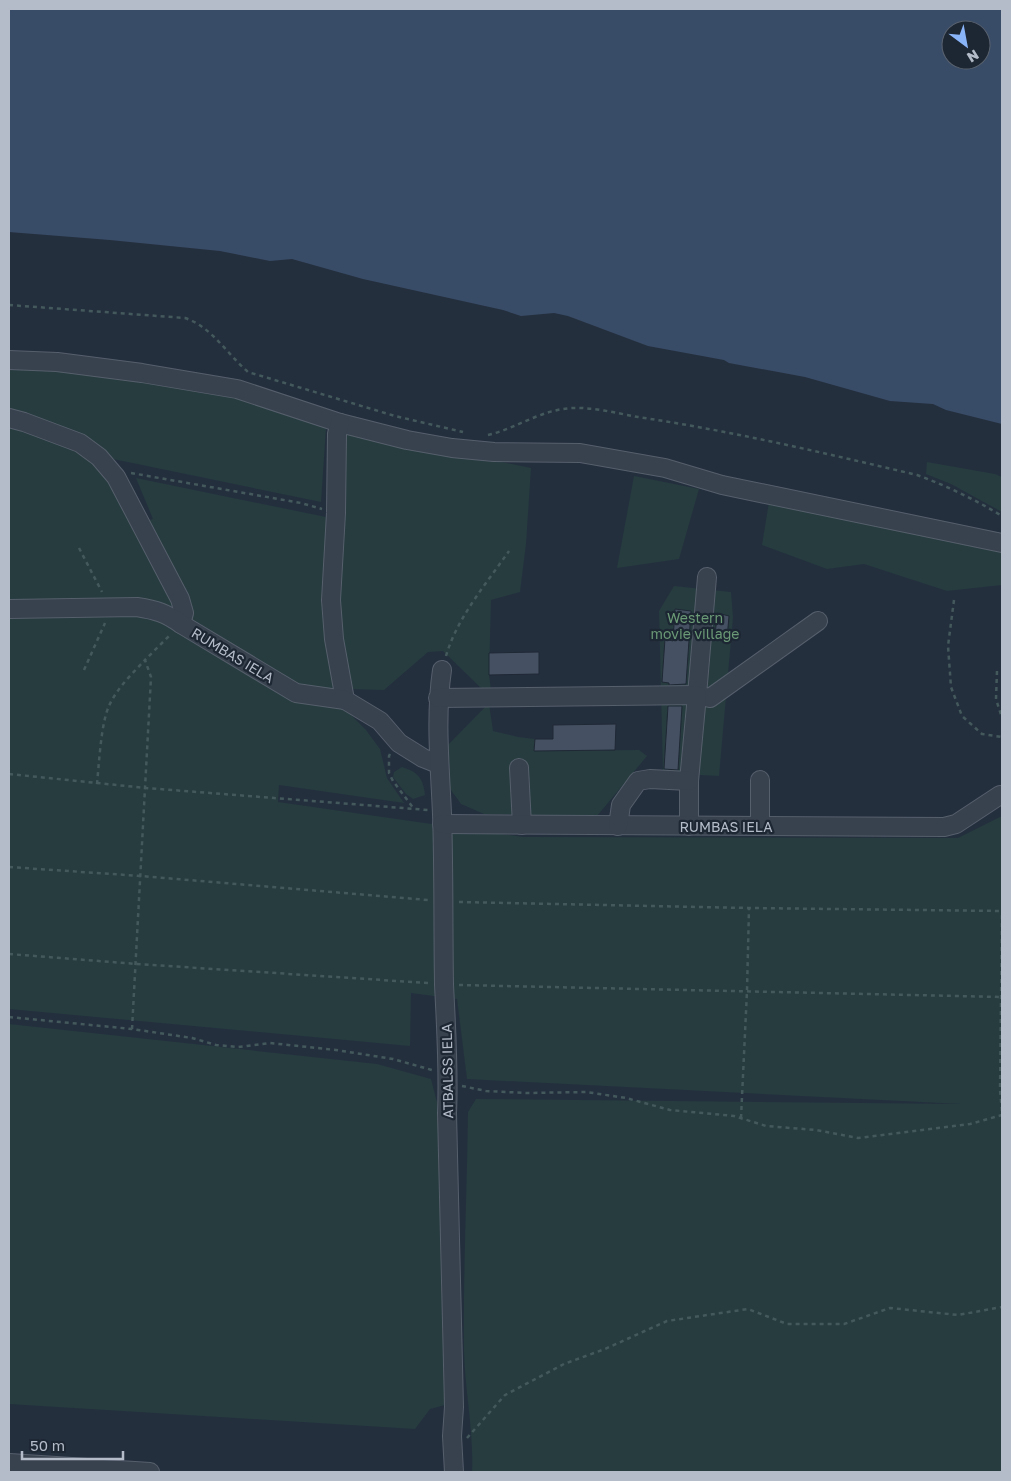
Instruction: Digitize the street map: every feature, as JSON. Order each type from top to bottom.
[{"type":"street","points":[[9,360],[57,362],[132,371],[237,389],[340,423],[406,440],[452,448],[494,452],[580,453],[665,468],[732,487],[1002,543]]},
{"type":"street","points":[[9,418],[80,443],[99,457],[116,478],[180,599],[184,613],[181,624]]},
{"type":"street","points":[[340,423],[337,434],[332,600],[334,639],[345,700]]},
{"type":"street","points":[[689,826],[689,781],[707,577]]},
{"type":"street","name":"RUMBAS IELA","points":[[9,609],[138,607],[168,614],[181,624],[296,693],[345,700],[380,721],[399,743],[423,758],[438,764]]},
{"type":"street","points":[[438,698],[697,695],[710,698],[818,621]]},
{"type":"street","name":"ATBALSS IELA","points":[[442,670],[438,698],[438,764],[442,818],[444,902],[454,1472]]},
{"type":"street","points":[[519,768],[522,825]]},
{"type":"street","points":[[618,826],[621,805],[638,781],[650,779],[689,781]]},
{"type":"street","points":[[760,780],[760,826]]},
{"type":"street","name":"RUMBAS IELA","points":[[442,818],[522,825],[944,827],[956,824],[1001,796]]},
{"type":"street","points":[[9,1463],[150,1472]]},
{"type":"path","points":[[9,305],[185,318],[206,330],[248,372],[395,416],[468,434]]},
{"type":"path","points":[[485,436],[501,432],[547,412],[564,408],[585,409],[695,425],[916,475],[945,485],[1002,516]]},
{"type":"path","points":[[116,478],[130,472],[302,504],[336,513]]},
{"type":"path","points":[[79,548],[102,592],[118,608],[108,617],[84,670]]},
{"type":"path","points":[[442,670],[451,638],[479,593],[509,552]]},
{"type":"path","points":[[954,600],[948,646],[951,686],[962,716],[982,734],[1002,737]]},
{"type":"path","points":[[97,784],[103,730],[108,707],[121,685],[181,624]]},
{"type":"path","points":[[132,1029],[151,677],[146,660]]},
{"type":"path","points":[[997,671],[996,699],[1002,718]]},
{"type":"path","points":[[399,743],[389,756],[389,773],[393,782],[414,809]]},
{"type":"path","points":[[9,774],[97,784],[414,809],[442,818]]},
{"type":"path","points":[[9,867],[141,876],[444,902],[1002,911]]},
{"type":"path","points":[[741,1118],[748,991],[749,908]]},
{"type":"path","points":[[9,1017],[132,1029],[192,1038],[216,1045],[238,1047],[270,1043],[336,1050],[393,1059],[436,1071],[448,1083],[486,1091],[526,1093],[586,1092],[626,1098],[670,1110],[734,1116],[766,1126],[816,1130],[858,1138],[970,1124],[1002,1114],[1000,1090],[1002,915]]},
{"type":"path","points":[[9,954],[444,984],[1002,997]]},
{"type":"path","points":[[454,1452],[505,1395],[564,1364],[605,1349],[667,1321],[748,1309],[787,1324],[844,1324],[890,1308],[958,1316],[1002,1307]]},
{"type":"green space","points":[[9,364],[214,391],[260,402],[326,428],[321,502],[113,459],[88,438],[16,412],[99,467],[134,525],[153,519],[136,478],[326,517],[327,532],[344,430],[531,468],[526,544],[520,592],[491,600],[489,675],[491,690],[483,690],[443,651],[428,652],[384,690],[347,689],[347,711],[366,730],[380,749],[387,778],[404,803],[279,785],[278,802],[523,837],[958,838],[1002,816],[1002,1472],[472,1472],[472,1442],[464,1351],[464,1291],[468,1112],[476,1099],[961,1104],[467,1079],[457,999],[411,993],[410,1046],[9,1009]]},
{"type":"green space","points":[[927,462],[995,474],[1002,477],[1002,512],[951,484],[926,474]]},
{"type":"green space","points":[[634,476],[699,489],[679,559],[617,568]]},
{"type":"green space","points":[[769,502],[961,544],[1002,550],[1002,585],[947,591],[864,564],[827,569],[762,545]]},
{"type":"green space","name":"Western movie village","points":[[674,586],[731,592],[733,617],[719,776],[663,773],[659,611]]},
{"type":"green space","points":[[489,703],[493,731],[535,739],[534,751],[639,750],[647,756],[597,816],[484,814],[461,804],[448,786],[445,748]]},
{"type":"green space","points":[[402,767],[419,776],[425,795],[413,799],[406,794],[393,777],[394,772]]},
{"type":"green space","points":[[9,1024],[377,1064],[431,1079],[438,1106],[445,1405],[430,1409],[415,1429],[9,1404]]},
{"type":"water","points":[[9,9],[1002,9],[1002,424],[946,410],[933,404],[890,401],[805,377],[648,346],[568,316],[554,313],[521,316],[503,310],[363,279],[292,259],[270,261],[220,251],[9,232]]},
{"type":"building","points":[[675,609],[691,611],[686,684],[669,685],[669,683],[662,682],[665,639],[673,641]]},
{"type":"building","points":[[717,613],[729,616],[727,639],[715,638]]},
{"type":"building","points":[[539,652],[539,674],[489,675],[489,653]]},
{"type":"building","points":[[668,706],[682,706],[678,770],[664,769]]},
{"type":"building","points":[[616,724],[615,750],[534,751],[535,739],[553,739],[553,725]]}]
